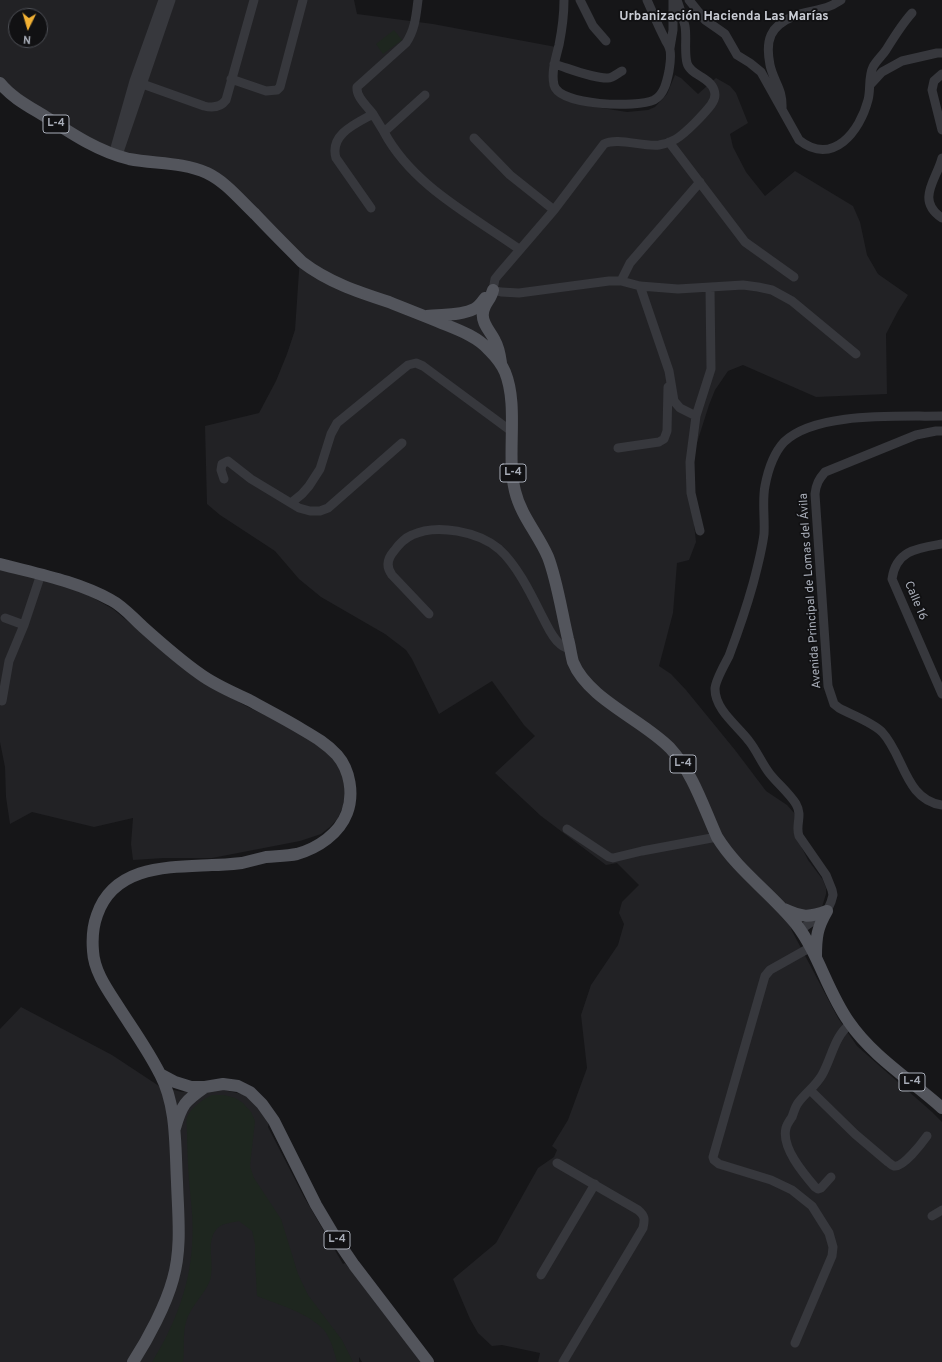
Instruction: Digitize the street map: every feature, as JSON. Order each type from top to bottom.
[{"type":"main road","name":"L-4","points":[[0,84],[23,103],[98,148],[116,156],[190,167],[208,174],[234,193],[293,253],[313,271],[326,278],[463,333],[479,342],[489,350],[505,372],[509,389],[512,467],[515,490],[520,509],[548,557],[553,572],[573,661],[584,681],[668,746],[681,761],[690,775],[717,836],[727,852],[739,866],[783,908],[800,930],[811,947],[839,1006],[850,1024],[872,1049],[942,1108]]},
{"type":"main road","points":[[426,317],[474,309],[480,304],[488,293],[493,290]]},
{"type":"main road","points":[[493,290],[492,296],[485,305],[482,317],[488,331],[496,342],[501,366]]},
{"type":"main road","points":[[0,564],[62,579],[116,603],[170,650],[205,677],[321,741],[338,756],[349,778],[349,809],[340,827],[321,844],[296,854],[269,857],[240,863],[167,868],[143,872],[120,883],[111,890],[104,899],[93,930],[92,948],[94,960],[104,984],[160,1074],[168,1096],[175,1131]]},
{"type":"main road","points":[[783,908],[808,917],[827,911]]},
{"type":"main road","points":[[816,958],[819,926],[827,911]]},
{"type":"main road","points":[[160,1074],[168,1079],[191,1087],[205,1087]]},
{"type":"main road","name":"L-4","points":[[133,1362],[151,1331],[165,1302],[174,1276],[179,1238],[175,1131],[179,1115],[183,1105],[205,1087],[223,1084],[238,1086],[250,1092],[262,1104],[274,1121],[316,1205],[334,1236],[354,1265],[428,1362]]},
{"type":"street","points":[[116,156],[120,149],[163,0]]},
{"type":"street","points":[[138,83],[171,0]]},
{"type":"street","points":[[138,83],[204,106],[219,106],[226,100],[254,0]]},
{"type":"street","points":[[231,79],[272,92],[280,87],[303,0]]},
{"type":"street","points":[[418,0],[416,19],[412,35],[406,44],[357,87],[357,92],[373,114],[389,142],[408,166],[429,186],[519,249]]},
{"type":"street","points":[[564,0],[564,13],[554,64],[554,84],[556,90],[577,100],[597,104],[621,105],[654,100],[662,94],[668,80],[670,68],[670,48],[673,30],[673,0]]},
{"type":"street","points":[[580,0],[590,20],[606,41]]},
{"type":"street","points":[[647,0],[665,41],[670,48]]},
{"type":"street","points":[[677,0],[685,26],[687,65],[692,71],[709,82],[714,90],[715,98],[712,104],[685,132],[669,142],[649,146],[614,141],[604,144],[554,210],[498,274],[495,279],[493,290],[501,292],[519,292],[608,281],[621,281],[640,286],[678,289],[743,285],[758,287],[772,290],[792,301],[856,354]]},
{"type":"street","points":[[689,0],[705,20],[725,34],[737,55],[761,72],[799,140],[806,145],[824,149],[835,148],[849,138],[861,119],[869,99],[871,74],[874,66],[901,24],[912,13]]},
{"type":"street","points":[[782,109],[783,98],[768,56],[768,43],[771,34],[778,25],[794,16],[829,7],[841,0]]},
{"type":"street","points":[[870,85],[882,72],[902,60],[942,53]]},
{"type":"street","points":[[554,64],[607,78],[612,77],[622,71]]},
{"type":"street","points":[[942,74],[934,82],[932,90],[942,130]]},
{"type":"street","points":[[384,132],[425,95]]},
{"type":"street","points":[[371,208],[334,153],[337,142],[342,134],[373,114]]},
{"type":"street","points":[[474,138],[510,175],[554,210]]},
{"type":"street","points":[[669,142],[745,242],[794,277]]},
{"type":"street","points":[[942,158],[929,193],[930,203],[936,214],[942,218]]},
{"type":"street","points":[[621,281],[630,263],[700,182]]},
{"type":"street","points":[[640,286],[668,368],[674,401],[680,408],[696,416]]},
{"type":"street","points":[[700,531],[691,493],[690,462],[696,416],[711,369],[710,288]]},
{"type":"street","points":[[291,503],[306,490],[320,469],[331,434],[337,423],[408,365],[416,364],[423,366],[511,431]]},
{"type":"street","points":[[618,448],[659,442],[664,439],[667,431],[668,368]]},
{"type":"street","points":[[800,930],[827,911],[831,902],[832,890],[826,875],[799,836],[797,831],[800,818],[796,805],[770,773],[748,740],[722,711],[715,689],[741,623],[753,584],[764,535],[764,488],[770,467],[778,449],[794,435],[810,428],[831,421],[853,418],[942,416]]},
{"type":"street","name":"Avenida Principal de Lomas del Ávila","points":[[942,431],[916,435],[825,472],[819,479],[815,494],[828,686],[834,704],[882,732],[893,747],[915,791],[927,800],[935,804],[942,805]]},
{"type":"street","points":[[224,479],[221,470],[222,464],[228,461],[251,479],[299,508],[310,511],[320,511],[328,508],[402,443]]},
{"type":"street","points":[[429,614],[388,570],[388,561],[392,553],[400,543],[412,535],[426,530],[448,529],[469,534],[488,541],[500,550],[509,560],[553,636],[559,644],[570,650]]},
{"type":"street","name":"Calle 16","points":[[942,544],[918,548],[908,552],[900,558],[896,564],[892,579],[942,694]]},
{"type":"street","points":[[2,700],[4,666],[9,661],[24,625],[40,574]]},
{"type":"street","points":[[5,618],[24,625]]},
{"type":"street","points":[[567,829],[609,857],[613,858],[717,836]]},
{"type":"street","points":[[795,1343],[832,1256],[833,1247],[829,1233],[812,1206],[792,1190],[771,1180],[719,1164],[713,1157],[765,976],[770,970],[811,947]]},
{"type":"street","points":[[831,1177],[821,1188],[818,1189],[815,1187],[800,1170],[788,1144],[786,1127],[798,1103],[823,1073],[840,1034],[850,1024]]},
{"type":"street","points":[[810,1090],[855,1134],[894,1166],[905,1161],[923,1143],[927,1136]]},
{"type":"street","points":[[557,1163],[638,1210],[643,1214],[645,1220],[643,1228],[563,1362]]},
{"type":"street","points":[[541,1275],[595,1184]]},
{"type":"street","points":[[932,1216],[942,1210]]},
{"type":"shaded area","points":[[0,0],[354,0],[357,14],[433,24],[556,47],[549,75],[549,82],[554,92],[589,106],[627,112],[648,110],[655,107],[667,94],[675,75],[681,78],[698,94],[716,78],[730,86],[736,93],[748,123],[730,134],[733,147],[746,172],[765,196],[795,171],[853,206],[860,222],[867,255],[878,274],[908,295],[886,334],[887,394],[816,397],[743,365],[728,371],[715,390],[695,449],[691,495],[696,542],[689,560],[677,563],[673,613],[659,666],[671,674],[686,690],[766,791],[787,805],[795,814],[800,844],[808,860],[823,880],[826,888],[826,894],[822,907],[818,912],[791,929],[838,1018],[857,1046],[942,1122],[942,1362],[538,1362],[540,1353],[502,1345],[492,1346],[478,1333],[470,1319],[453,1279],[496,1243],[538,1168],[554,1157],[557,1150],[552,1146],[568,1120],[587,1068],[581,1015],[591,985],[618,945],[624,924],[619,913],[622,902],[639,885],[617,863],[606,865],[541,816],[495,773],[535,736],[524,725],[492,681],[439,714],[412,659],[406,650],[385,634],[321,597],[299,579],[275,551],[220,515],[207,504],[205,426],[259,413],[276,381],[295,330],[300,257],[217,178],[122,155],[64,125],[0,80]]},
{"type":"shaded area","points":[[394,30],[402,40],[383,54],[376,44]]},
{"type":"shaded area","points":[[0,568],[62,584],[88,595],[113,609],[197,679],[244,705],[289,727],[313,742],[334,758],[343,771],[346,791],[343,806],[338,818],[321,834],[300,841],[212,858],[164,858],[133,860],[131,844],[133,818],[94,827],[32,812],[10,824],[6,797],[5,767],[0,742]]},
{"type":"shaded area","points":[[21,1007],[112,1055],[159,1086],[182,1092],[205,1087],[242,1094],[253,1099],[269,1123],[268,1127],[304,1197],[343,1264],[345,1263],[421,1362],[362,1362],[359,1357],[359,1362],[0,1362],[0,1029]]},
{"type":"shaded area","points":[[212,1095],[224,1095],[235,1098],[243,1103],[251,1112],[255,1121],[250,1166],[254,1178],[281,1219],[298,1274],[308,1295],[342,1340],[353,1362],[337,1362],[329,1337],[324,1330],[309,1318],[257,1296],[255,1244],[252,1231],[239,1221],[220,1226],[216,1230],[211,1240],[212,1270],[210,1281],[189,1313],[185,1324],[183,1362],[152,1362],[167,1335],[180,1306],[191,1260],[193,1237],[188,1163],[187,1117],[191,1110]]},
{"type":"district","name":"Urbanización Hacienda Las Marías","points":[[724,17]]}]
